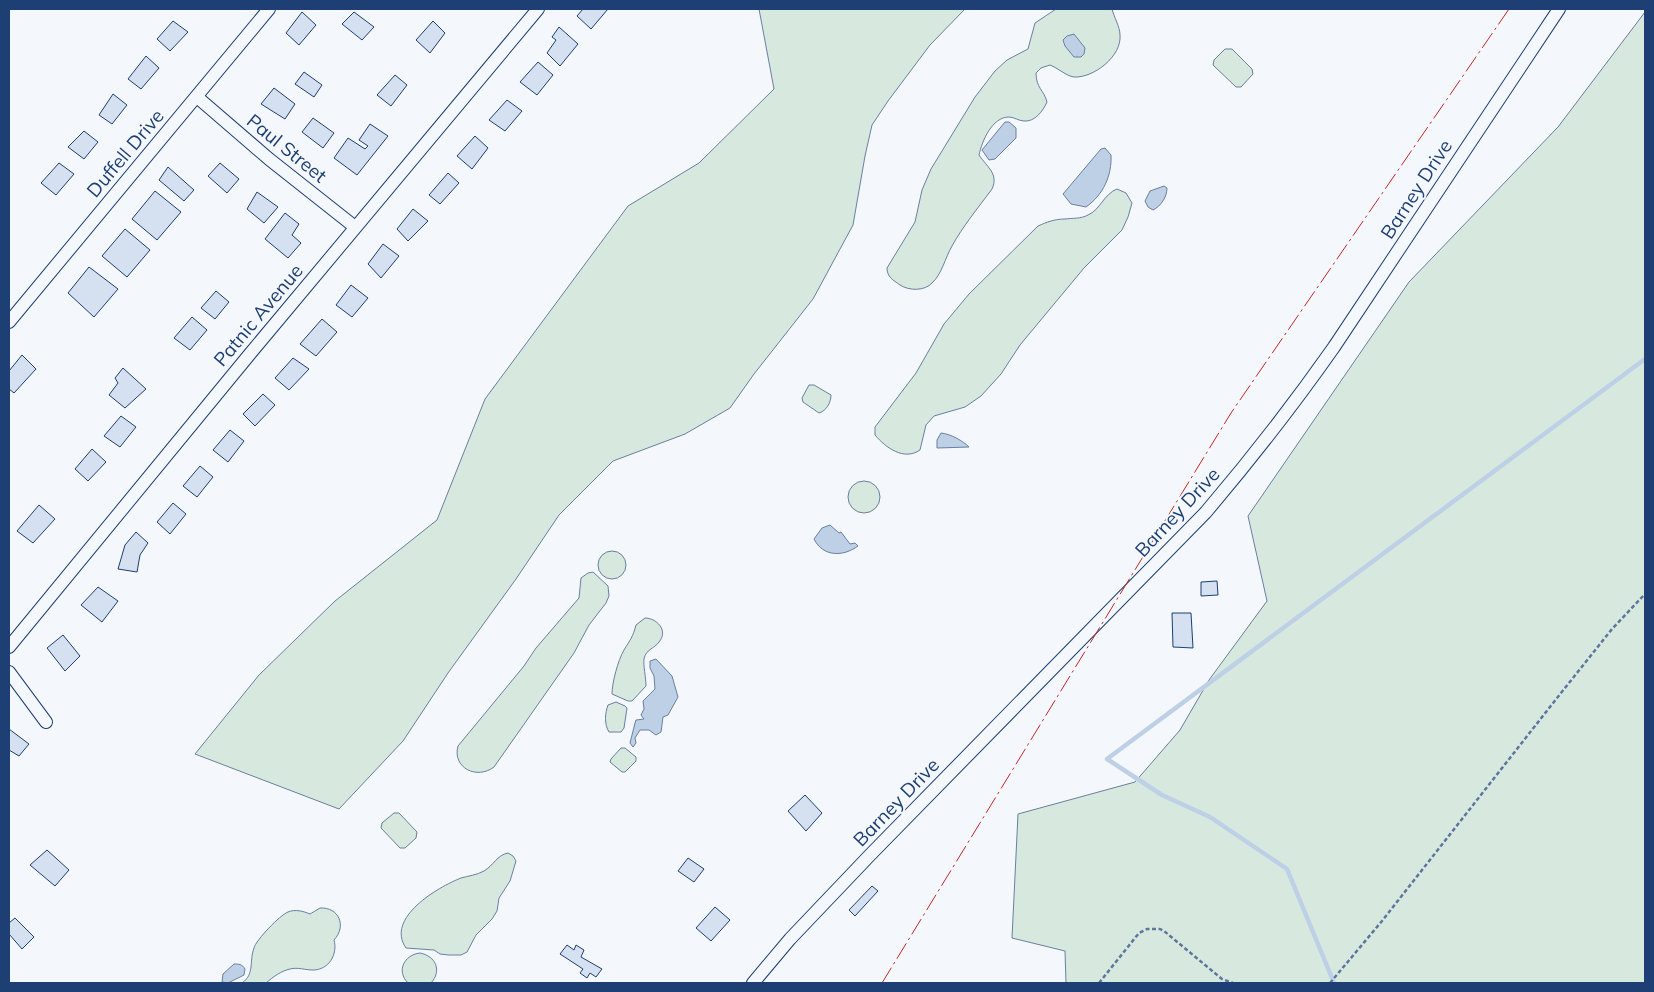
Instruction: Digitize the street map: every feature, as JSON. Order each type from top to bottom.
[{"type":"street","name":"Duffell Drive","points":[[9,322],[269,9]]},
{"type":"street","name":"Patnic Avenue","points":[[9,647],[355,227],[538,9]]},
{"type":"street","name":"Barney Drive","points":[[753,983],[790,939],[856,869],[1206,512],[1233,481],[1293,404],[1334,347],[1559,9]]},
{"type":"street","name":"Paul Street","points":[[197,97],[269,159],[355,227]]},
{"type":"street","points":[[9,672],[46,722]]},
{"type":"path","points":[[1330,983],[1612,629],[1645,594]]},
{"type":"path","points":[[1099,983],[1136,935],[1147,929],[1160,929],[1222,979],[1233,983]]},
{"type":"shaded area","points":[[759,9],[965,9],[930,45],[872,125],[853,225],[813,299],[754,374],[730,408],[685,434],[613,461],[559,515],[516,579],[448,673],[403,741],[339,809],[195,754],[259,675],[335,601],[437,520],[485,399],[628,206],[699,163],[774,89]]},
{"type":"shaded area","points":[[1056,9],[1112,9],[1120,32],[1116,51],[1112,58],[1090,74],[1074,77],[1050,65],[1041,68],[1036,73],[1037,82],[1047,102],[1041,112],[1032,120],[1024,121],[1011,117],[1003,118],[993,125],[989,131],[979,155],[993,175],[994,184],[956,239],[938,275],[925,288],[908,288],[900,285],[889,276],[887,268],[915,222],[922,190],[931,169],[975,97],[995,71],[1007,60],[1028,49],[1035,23]]},
{"type":"shaded area","points":[[1645,12],[1645,983],[1066,983],[1065,951],[1012,938],[1018,814],[1135,782],[1180,730],[1209,680],[1267,601],[1248,516],[1409,282],[1558,127]]},
{"type":"shaded area","points":[[1225,49],[1232,49],[1252,69],[1253,74],[1241,87],[1236,87],[1213,65],[1214,60]]},
{"type":"shaded area","points":[[1117,189],[1126,193],[1132,203],[1122,230],[1084,268],[1020,345],[1001,374],[981,396],[965,407],[934,416],[926,425],[920,450],[914,453],[902,454],[896,452],[879,440],[875,435],[875,427],[916,373],[944,324],[969,294],[1038,226],[1054,220],[1079,218],[1092,213],[1109,194]]},
{"type":"shaded area","points":[[809,385],[814,385],[831,395],[828,406],[822,412],[819,413],[803,402],[802,398]]},
{"type":"shaded area","points":[[864,481],[870,482],[875,486],[879,491],[879,503],[875,508],[870,512],[864,513],[858,512],[853,508],[849,503],[848,497],[849,491],[853,486],[858,482]]},
{"type":"shaded area","points":[[612,551],[622,555],[626,565],[622,575],[612,579],[602,575],[598,565],[602,555]]},
{"type":"shaded area","points":[[593,572],[608,586],[609,596],[606,603],[589,625],[574,653],[494,767],[480,772],[467,770],[459,760],[457,754],[458,746],[524,666],[536,648],[579,598],[581,578]]},
{"type":"shaded area","points":[[645,618],[657,622],[662,629],[662,638],[648,651],[644,659],[646,686],[632,701],[628,701],[612,694],[614,678],[636,625]]},
{"type":"shaded area","points":[[616,702],[627,708],[624,728],[621,732],[609,732],[606,722],[606,711],[608,705]]},
{"type":"shaded area","points":[[621,748],[625,748],[636,757],[636,761],[625,772],[622,772],[610,762]]},
{"type":"shaded area","points":[[394,813],[399,813],[417,832],[416,838],[405,848],[400,848],[381,828],[382,823]]},
{"type":"shaded area","points":[[508,853],[516,861],[510,881],[499,898],[497,911],[492,919],[476,935],[467,952],[461,955],[448,955],[440,954],[434,950],[406,948],[401,937],[402,926],[408,915],[417,905],[451,882],[484,871],[501,856]]},
{"type":"shaded area","points":[[320,908],[327,909],[336,914],[340,923],[338,935],[334,940],[335,951],[328,964],[319,969],[296,968],[287,970],[277,974],[266,983],[242,983],[249,976],[256,944],[274,923],[284,914],[291,911],[310,914]]},
{"type":"shaded area","points":[[420,953],[430,957],[436,965],[436,974],[431,983],[408,983],[403,974],[404,964],[414,954]]},
{"type":"water","points":[[1074,34],[1085,48],[1084,54],[1081,57],[1074,57],[1065,46],[1063,40],[1067,36]]},
{"type":"water","points":[[1005,122],[1009,122],[1016,128],[1016,138],[995,159],[989,160],[982,150]]},
{"type":"water","points":[[1105,148],[1111,155],[1111,163],[1108,178],[1102,191],[1086,207],[1071,204],[1063,194],[1101,149]]},
{"type":"water","points":[[1164,186],[1167,188],[1167,191],[1161,204],[1153,210],[1148,207],[1145,201],[1150,191]]},
{"type":"water","points":[[941,433],[964,442],[969,447],[937,448],[937,440]]},
{"type":"water","points":[[830,525],[839,533],[841,532],[850,544],[855,543],[858,546],[852,550],[840,553],[828,552],[823,549],[814,539],[822,528]]},
{"type":"water","points":[[656,659],[672,676],[678,697],[668,715],[663,717],[661,732],[656,735],[649,730],[640,730],[635,738],[636,743],[633,747],[630,743],[636,720],[644,719],[641,715],[644,709],[643,701],[655,689],[650,661]]},
{"type":"water","points":[[234,964],[244,967],[244,975],[228,983],[222,982],[223,974]]},
{"type":"building","points":[[583,9],[608,9],[591,29],[577,16]]},
{"type":"building","points":[[302,12],[316,25],[299,45],[286,33]]},
{"type":"building","points":[[354,12],[374,27],[362,40],[342,24]]},
{"type":"building","points":[[173,21],[188,32],[170,51],[157,39]]},
{"type":"building","points":[[433,21],[445,33],[430,53],[416,40]]},
{"type":"building","points":[[559,27],[578,44],[560,66],[547,53],[556,40],[552,37]]},
{"type":"building","points":[[146,56],[159,68],[141,89],[128,79]]},
{"type":"building","points":[[538,62],[553,75],[537,95],[520,82]]},
{"type":"building","points":[[304,72],[322,85],[314,97],[295,84]]},
{"type":"building","points":[[395,75],[407,85],[391,106],[377,95]]},
{"type":"building","points":[[274,88],[295,104],[285,119],[261,104]]},
{"type":"building","points":[[113,94],[127,105],[112,124],[99,115]]},
{"type":"building","points":[[507,100],[522,111],[505,131],[489,120]]},
{"type":"building","points":[[313,118],[334,133],[323,148],[302,132]]},
{"type":"building","points":[[370,124],[388,136],[357,175],[334,158],[348,138],[365,149],[368,146],[359,140]]},
{"type":"building","points":[[84,131],[98,142],[84,159],[68,147]]},
{"type":"building","points":[[475,136],[488,148],[472,169],[457,156]]},
{"type":"building","points":[[59,163],[74,174],[56,195],[41,183]]},
{"type":"building","points":[[220,163],[239,179],[227,193],[208,176]]},
{"type":"building","points":[[168,167],[194,190],[184,201],[159,180]]},
{"type":"building","points":[[448,173],[459,183],[440,204],[429,195]]},
{"type":"building","points":[[155,191],[181,212],[157,240],[132,219]]},
{"type":"building","points":[[257,192],[278,207],[264,223],[247,209]]},
{"type":"building","points":[[413,209],[428,221],[408,241],[397,229]]},
{"type":"building","points":[[285,213],[299,224],[292,235],[301,243],[288,258],[265,239]]},
{"type":"building","points":[[125,229],[150,250],[127,277],[102,256]]},
{"type":"building","points":[[383,244],[399,256],[381,278],[368,264]]},
{"type":"building","points":[[89,267],[118,289],[94,317],[68,293]]},
{"type":"building","points":[[351,285],[368,298],[352,317],[336,305]]},
{"type":"building","points":[[216,291],[229,302],[215,319],[201,308]]},
{"type":"building","points":[[192,317],[207,330],[190,350],[174,338]]},
{"type":"building","points":[[322,319],[337,332],[316,356],[300,344]]},
{"type":"building","points":[[22,355],[36,369],[14,393],[9,389],[9,371]]},
{"type":"building","points":[[293,358],[309,369],[289,390],[275,378]]},
{"type":"building","points":[[123,368],[146,389],[125,408],[109,395],[118,383],[115,378]]},
{"type":"building","points":[[263,394],[275,405],[255,426],[243,414]]},
{"type":"building","points":[[121,416],[136,427],[120,447],[104,436]]},
{"type":"building","points":[[230,430],[244,441],[228,462],[213,450]]},
{"type":"building","points":[[92,449],[106,462],[88,481],[75,469]]},
{"type":"building","points":[[200,466],[213,477],[197,497],[183,486]]},
{"type":"building","points":[[173,503],[186,514],[170,534],[157,522]]},
{"type":"building","points":[[39,505],[55,519],[33,543],[17,531]]},
{"type":"building","points":[[136,532],[148,543],[140,555],[137,572],[118,569],[125,545]]},
{"type":"building","points":[[1217,581],[1218,595],[1201,596],[1201,582]]},
{"type":"building","points":[[98,587],[118,601],[102,622],[81,605]]},
{"type":"building","points":[[1172,613],[1191,613],[1193,648],[1173,647]]},
{"type":"building","points":[[63,635],[80,656],[65,671],[47,648]]},
{"type":"building","points":[[9,729],[29,744],[19,756],[9,750]]},
{"type":"building","points":[[805,795],[822,813],[806,831],[788,811]]},
{"type":"building","points":[[47,850],[69,870],[55,886],[30,865]]},
{"type":"building","points":[[688,858],[704,869],[694,882],[678,871]]},
{"type":"building","points":[[872,886],[878,891],[855,916],[849,910]]},
{"type":"building","points":[[715,907],[730,920],[711,941],[696,928]]},
{"type":"building","points":[[15,918],[34,937],[22,949],[9,934],[9,923]]},
{"type":"building","points":[[567,945],[574,950],[576,945],[584,950],[581,957],[602,969],[596,977],[590,973],[587,978],[580,973],[583,969],[560,954]]},
{"type":"waterway","points":[[1334,983],[1287,869],[1210,817],[1162,795],[1107,759],[1645,359]]},
{"type":"power","points":[[882,983],[1231,413],[1509,9]]}]
